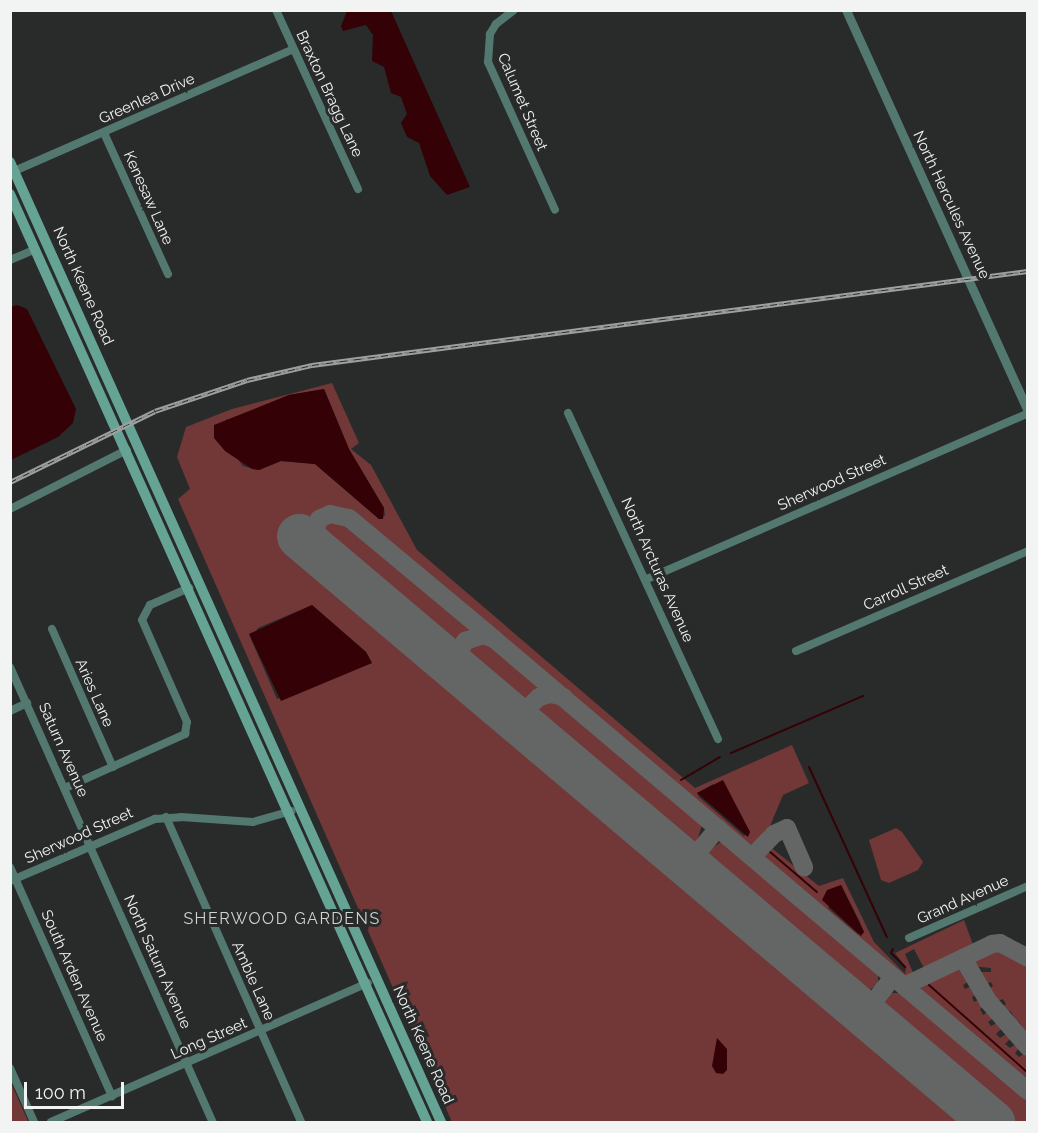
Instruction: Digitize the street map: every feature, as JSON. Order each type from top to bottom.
[{"type":"main road","name":"North Keene Road","points":[[12,168],[129,422],[441,1122]]},
{"type":"main road","name":"North Keene Road","points":[[10,194],[117,427],[427,1122]]},
{"type":"street","name":"Braxton Bragg Lane","points":[[276,10],[358,189]]},
{"type":"street","name":"Calumet Street","points":[[514,10],[496,24],[490,34],[488,62],[555,210]]},
{"type":"street","name":"North Hercules Avenue","points":[[846,10],[1028,412]]},
{"type":"street","name":"Greenlea Drive","points":[[12,168],[104,133],[293,49]]},
{"type":"street","name":"Kenesaw Lane","points":[[104,133],[168,274]]},
{"type":"street","points":[[10,260],[36,249]]},
{"type":"street","name":"Sherwood Street","points":[[647,579],[1028,412]]},
{"type":"street","name":"North Arcturas Avenue","points":[[568,413],[647,579],[718,739]]},
{"type":"street","points":[[10,509],[127,450]]},
{"type":"street","name":"Carroll Street","points":[[796,651],[1028,551]]},
{"type":"street","points":[[65,788],[180,738],[188,730],[142,620],[150,605],[189,588]]},
{"type":"street","name":"Aries Lane","points":[[52,629],[113,767]]},
{"type":"street","name":"Saturn Avenue","points":[[10,667],[90,845]]},
{"type":"street","points":[[10,711],[27,703]]},
{"type":"street","name":"Sherwood Street","points":[[13,880],[144,822],[166,817],[253,822],[301,807]]},
{"type":"street","name":"Amble Lane","points":[[166,817],[302,1122]]},
{"type":"street","name":"North Saturn Avenue","points":[[90,845],[213,1122]]},
{"type":"street","name":"South Arden Avenue","points":[[10,867],[13,880],[112,1096]]},
{"type":"street","name":"Grand Avenue","points":[[909,938],[1028,886]]},
{"type":"street","name":"Long Street","points":[[51,1122],[378,979]]},
{"type":"street","points":[[10,1068],[34,1122]]},
{"type":"shaded area","points":[[347,11],[391,11],[470,187],[447,195],[430,176],[419,143],[407,137],[401,123],[407,114],[401,97],[391,93],[384,67],[372,61],[373,35],[366,25],[343,31],[341,26]]},
{"type":"shaded area","points":[[17,305],[27,309],[76,409],[73,423],[58,437],[11,460],[10,307]]},
{"type":"shaded area","points":[[332,383],[359,443],[351,449],[371,465],[417,550],[695,788],[792,745],[809,783],[783,795],[770,826],[757,843],[747,846],[349,512],[326,510],[315,516],[291,545],[974,1122],[452,1122],[178,499],[190,489],[177,457],[186,427],[232,409]],"holes":[[[324,389],[349,449],[384,508],[385,515],[379,519],[315,464],[281,461],[259,470],[243,466],[235,455],[226,419],[231,421],[289,395]],[[312,605],[366,652],[372,663],[277,699],[251,639],[258,628]],[[713,784],[737,810],[750,832],[744,836],[697,793]]]},
{"type":"shaded area","points":[[324,389],[349,449],[384,508],[383,519],[379,519],[315,464],[281,461],[259,470],[252,469],[225,451],[214,438],[214,425],[289,395]]},
{"type":"shaded area","points":[[330,518],[345,520],[474,629],[458,637],[449,648],[321,539],[318,528]]},
{"type":"shaded area","points":[[312,605],[366,652],[372,663],[281,701],[249,634]]},
{"type":"shaded area","points":[[478,642],[491,643],[544,688],[532,693],[519,707],[467,663],[468,648]]},
{"type":"shaded area","points":[[550,699],[560,701],[703,822],[697,841],[681,844],[541,725],[539,708]]},
{"type":"shaded area","points":[[723,780],[750,832],[748,837],[697,793]]},
{"type":"shaded area","points":[[896,828],[902,832],[923,862],[918,870],[889,883],[881,880],[869,840]]},
{"type":"shaded area","points":[[721,842],[728,843],[878,970],[878,984],[864,994],[857,993],[710,869],[708,851]]},
{"type":"shaded area","points":[[769,846],[819,886],[843,878],[874,942],[905,974],[906,967],[895,953],[964,920],[974,947],[926,972],[914,949],[905,954],[915,977],[900,977],[766,863],[763,853]],"holes":[[[841,885],[864,932],[858,934],[828,908]]]},
{"type":"shaded area","points":[[841,885],[864,932],[861,936],[822,900],[827,890]]},
{"type":"shaded area","points":[[998,948],[1027,962],[1027,1033],[1023,1038],[1016,1032],[1022,1027],[1019,1022],[1012,1028],[1006,1022],[1013,1015],[1010,1011],[1002,1016],[998,1010],[1006,1004],[1003,999],[993,1003],[985,991],[993,986],[991,982],[982,986],[973,972],[991,972],[991,968],[971,966],[967,962]]},
{"type":"shaded area","points":[[959,964],[971,980],[963,985],[965,989],[974,985],[980,993],[972,997],[974,1002],[983,998],[987,1005],[980,1009],[983,1015],[991,1010],[995,1017],[988,1022],[991,1026],[999,1022],[1003,1027],[996,1034],[1000,1038],[1008,1033],[1011,1038],[1005,1044],[1010,1048],[1017,1043],[1020,1047],[1015,1053],[1019,1057],[1027,1052],[1027,1084],[924,997],[921,988],[924,980]]},
{"type":"shaded area","points":[[890,993],[904,993],[1027,1097],[1027,1122],[1010,1122],[886,1018],[883,1002]]},
{"type":"shaded area","points":[[717,1038],[727,1049],[727,1070],[723,1074],[716,1073],[712,1066]]},
{"type":"shaded area","points":[[10,1081],[28,1121],[28,1122],[11,1122]]},
{"type":"waterway","points":[[731,753],[863,696]]},
{"type":"waterway","points":[[681,780],[720,757]]},
{"type":"waterway","points":[[809,767],[887,937]]},
{"type":"waterway","points":[[769,851],[817,892]]},
{"type":"waterway","points":[[893,949],[891,953],[905,967]]},
{"type":"waterway","points":[[929,985],[1028,1073]]},
{"type":"taxiway","points":[[318,552],[313,538],[319,519],[330,514],[349,518],[494,639]]},
{"type":"taxiway","points":[[461,673],[458,656],[465,641],[483,635],[494,639],[1028,1091]]},
{"type":"taxiway","points":[[534,734],[528,713],[531,705],[539,697],[551,694],[564,697]]},
{"type":"taxiway","points":[[687,865],[718,828]]},
{"type":"taxiway","points":[[752,857],[774,834],[787,828],[804,867]]},
{"type":"taxiway","points":[[904,986],[992,944],[1000,943],[1028,958]]},
{"type":"taxiway","points":[[963,958],[988,1001],[1028,1047]]},
{"type":"taxiway","points":[[864,1014],[893,977]]},
{"type":"runway","points":[[299,536],[992,1122]]},
{"type":"railway","points":[[10,482],[155,411],[247,380],[312,365],[1028,271]]},
{"type":"district","name":"SHERWOOD GARDENS","points":[[282,919]]}]
